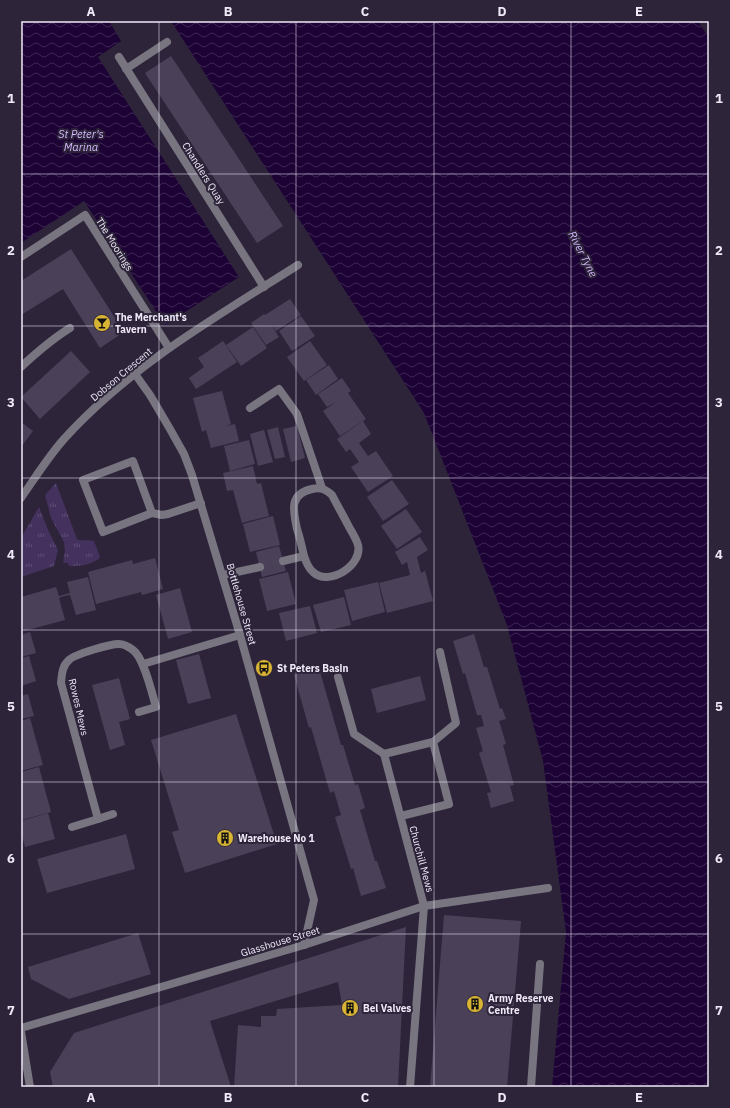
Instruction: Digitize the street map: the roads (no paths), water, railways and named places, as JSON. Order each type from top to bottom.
[{"type":"street","points":[[126,69],[167,42]]},
{"type":"street","name":"Chandlers Quay","points":[[119,57],[264,287]]},
{"type":"street","name":"The Moorings","points":[[21,257],[85,215],[169,348]]},
{"type":"street","name":"Dobson Crescent","points":[[21,498],[49,457],[64,439],[94,409],[135,374],[169,348],[298,265]]},
{"type":"street","points":[[21,367],[34,354],[61,333],[70,328]]},
{"type":"street","name":"Bottlehouse Street","points":[[135,374],[150,394],[184,454],[223,575],[314,900],[304,945]]},
{"type":"street","points":[[250,408],[279,389],[297,414],[322,488]]},
{"type":"street","points":[[152,513],[133,461],[83,480],[103,532],[152,513],[162,515],[168,514],[201,503]]},
{"type":"street","points":[[322,488],[327,490],[332,495],[353,534],[358,545],[358,552],[352,565],[334,576],[328,577],[316,575],[311,571],[304,556],[293,512],[295,500],[299,494],[304,491],[322,488]]},
{"type":"street","points":[[283,561],[304,556]]},
{"type":"street","points":[[223,575],[260,567]]},
{"type":"street","points":[[143,664],[240,635]]},
{"type":"street","name":"Rowes Mews","points":[[98,819],[62,683],[64,667],[69,660],[75,656],[109,646],[119,644],[134,650],[143,664],[156,707],[139,712]]},
{"type":"street","points":[[338,677],[354,734],[384,754],[433,742],[456,723],[440,652]]},
{"type":"street","name":"Churchill Mews","points":[[401,816],[449,804],[433,742]]},
{"type":"street","name":"Churchill Mews","points":[[384,754],[424,906],[410,1087]]},
{"type":"street","points":[[72,827],[113,814]]},
{"type":"street","name":"Glasshouse Street","points":[[21,1028],[304,945],[424,906],[548,888]]},
{"type":"street","points":[[531,1087],[540,964]]},
{"type":"street","points":[[21,1032],[30,1087]]},
{"type":"water","name":"St Peter's Marina","points":[[21,21],[109,21],[121,41],[98,57],[239,277],[165,325],[84,201],[21,243]]},
{"type":"water","name":"River Tyne","points":[[171,21],[698,21],[709,38],[709,1087],[552,1087],[566,932],[543,761],[507,625],[424,413]]},
{"type":"tunnel","points":[[260,567],[283,561]]},
{"type":"place","name":"The Merchant's Tavern","points":[[102,323]]},
{"type":"place","name":"St Peters Basin","points":[[264,668]]},
{"type":"place","name":"Warehouse No 1","points":[[225,838]]},
{"type":"place","name":"Army Reserve Centre","points":[[475,1004]]},
{"type":"place","name":"Bel Valves","points":[[350,1008]]}]
